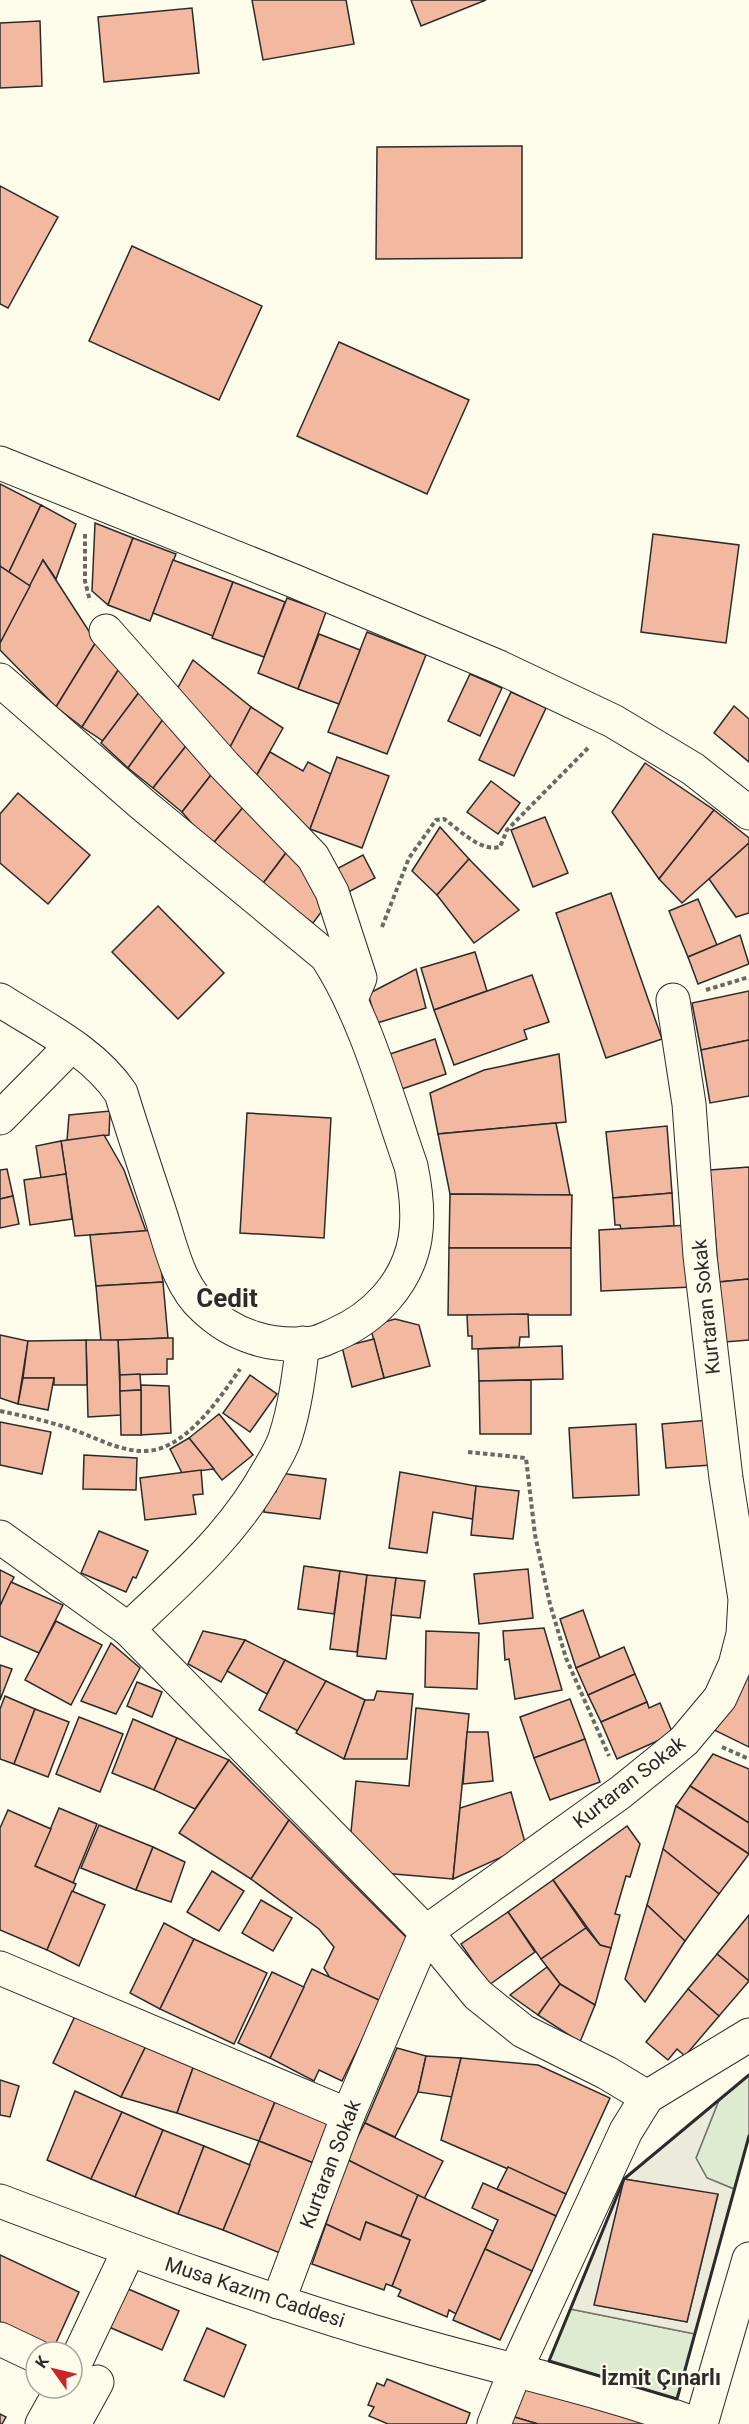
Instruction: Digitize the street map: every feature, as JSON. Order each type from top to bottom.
[{"type":"street","points":[[0,463],[499,667],[613,721],[693,769],[749,813]]},
{"type":"street","points":[[0,1000],[94,1061],[112,1079],[120,1093],[183,1280],[202,1307],[227,1326],[260,1341],[315,1343],[351,1328],[376,1310],[396,1286],[415,1239],[417,1213],[411,1166],[355,988],[332,892],[313,857],[225,766],[106,631]]},
{"type":"street","points":[[0,680],[142,804],[326,956],[343,982],[355,988]]},
{"type":"street","name":"Kurtaran Sokak","points":[[278,2302],[348,2115],[426,1932],[624,1789],[684,1741],[720,1698],[735,1665],[743,1634],[745,1599],[724,1466],[700,1256],[689,1104],[673,1000]]},
{"type":"street","points":[[0,1118],[71,1046]]},
{"type":"street","points":[[128,1629],[201,1562],[231,1528],[261,1483],[284,1441],[294,1408],[303,1343]]},
{"type":"street","points":[[0,1537],[128,1629],[426,1932],[478,1995],[523,2031],[647,2097]]},
{"type":"street","points":[[0,1968],[348,2115]]},
{"type":"street","points":[[494,2424],[516,2369],[626,2130],[647,2097],[749,2035]]},
{"type":"street","name":"Musa Kazım Caddesi","points":[[0,2201],[129,2250],[278,2302],[400,2340],[516,2369],[695,2424]]},
{"type":"street","points":[[84,2376],[129,2250]]},
{"type":"street","points":[[701,2424],[749,2259]]},
{"type":"street","points":[[0,2339],[24,2350]]},
{"type":"street","points":[[42,2424],[55,2400]]},
{"type":"street","points":[[74,2424],[79,2400]]},
{"type":"path","points":[[85,496],[85,581],[90,603],[106,631]]},
{"type":"path","points":[[355,988],[395,897],[409,858],[436,820],[444,819],[479,844],[492,849],[500,847],[507,830],[613,721]]},
{"type":"path","points":[[673,1000],[749,977]]},
{"type":"path","points":[[0,1411],[71,1429],[125,1449],[147,1451],[170,1444],[206,1415],[260,1341]]},
{"type":"path","points":[[468,1452],[526,1458],[535,1535],[556,1625],[566,1658],[624,1789]]},
{"type":"green space","points":[[749,2075],[749,2136],[734,2189],[707,2178],[696,2158],[719,2100]]},
{"type":"green space","points":[[570,2309],[695,2334],[677,2399],[549,2361]]},
{"type":"shaded area","points":[[719,2100],[696,2158],[707,2178],[734,2189],[695,2334],[570,2309],[624,2179]],"holes":[[[624,2179],[718,2195],[687,2322],[595,2305]]]},
{"type":"building","points":[[252,0],[346,0],[354,44],[263,60]]},
{"type":"building","points":[[411,0],[486,0],[421,26]]},
{"type":"building","points":[[192,8],[199,73],[104,82],[98,17]]},
{"type":"building","points":[[40,21],[42,86],[0,88],[0,23]]},
{"type":"building","points":[[522,146],[522,258],[376,259],[377,147]]},
{"type":"building","points":[[0,186],[58,217],[8,308],[0,304]]},
{"type":"building","points":[[132,246],[262,306],[219,400],[89,341]]},
{"type":"building","points":[[339,342],[469,400],[427,494],[297,436]]},
{"type":"building","points":[[0,484],[41,505],[9,572],[0,566]]},
{"type":"building","points":[[41,505],[76,524],[56,579],[43,560],[30,586],[9,572]]},
{"type":"building","points":[[95,523],[133,538],[108,605],[92,591]]},
{"type":"building","points":[[653,534],[739,545],[726,643],[641,632]]},
{"type":"building","points":[[133,538],[176,554],[150,621],[108,605]]},
{"type":"building","points":[[43,560],[96,642],[56,707],[0,650],[0,643]]},
{"type":"building","points":[[173,560],[233,582],[213,636],[153,613]]},
{"type":"building","points":[[0,566],[30,586],[0,643]]},
{"type":"building","points":[[233,582],[285,602],[264,657],[212,638]]},
{"type":"building","points":[[287,598],[326,612],[298,689],[258,673]]},
{"type":"building","points":[[367,632],[426,655],[387,754],[328,732]]},
{"type":"building","points":[[319,634],[360,650],[339,704],[298,689]]},
{"type":"building","points":[[96,642],[124,661],[82,727],[56,707]]},
{"type":"building","points":[[193,660],[251,707],[226,755],[174,695]]},
{"type":"building","points":[[124,661],[146,683],[103,741],[82,727]]},
{"type":"building","points":[[470,674],[502,688],[480,736],[448,721]]},
{"type":"building","points":[[146,683],[169,711],[128,768],[101,743]]},
{"type":"building","points":[[511,692],[546,708],[514,776],[479,760]]},
{"type":"building","points":[[734,706],[749,719],[749,762],[714,733]]},
{"type":"building","points":[[251,707],[283,728],[255,778],[226,755]]},
{"type":"building","points":[[169,711],[193,737],[153,788],[128,768]]},
{"type":"building","points":[[193,737],[218,766],[182,812],[153,788]]},
{"type":"building","points":[[270,752],[303,771],[308,762],[331,774],[307,837],[251,785]]},
{"type":"building","points":[[337,757],[389,776],[362,848],[310,829]]},
{"type":"building","points":[[645,763],[714,810],[659,879],[612,812]]},
{"type":"building","points":[[218,766],[250,799],[211,846],[182,812]]},
{"type":"building","points":[[491,781],[520,803],[498,834],[467,812]]},
{"type":"building","points":[[18,793],[90,855],[48,904],[0,863],[0,814]]},
{"type":"building","points":[[250,799],[294,842],[261,886],[211,846]]},
{"type":"building","points":[[714,810],[749,838],[749,843],[682,903],[659,879]]},
{"type":"building","points":[[545,817],[568,873],[533,887],[511,830]]},
{"type":"building","points":[[440,827],[469,859],[437,895],[412,871]]},
{"type":"building","points":[[295,841],[328,903],[313,923],[261,886]]},
{"type":"building","points":[[749,843],[749,913],[736,917],[709,879]]},
{"type":"building","points":[[363,855],[375,878],[341,896],[329,873]]},
{"type":"building","points":[[469,859],[519,910],[474,943],[437,895]]},
{"type":"building","points":[[611,893],[662,1039],[606,1058],[556,913]]},
{"type":"building","points":[[698,899],[717,945],[688,957],[669,911]]},
{"type":"building","points":[[158,906],[224,973],[178,1019],[112,952]]},
{"type":"building","points":[[740,935],[749,964],[698,984],[688,957]]},
{"type":"building","points":[[475,952],[487,991],[434,1010],[421,968]]},
{"type":"building","points":[[416,969],[426,1008],[377,1023],[368,994]]},
{"type":"building","points":[[532,975],[549,1022],[524,1030],[527,1039],[454,1065],[434,1010]]},
{"type":"building","points":[[749,991],[749,1040],[701,1050],[692,1003]]},
{"type":"building","points":[[435,1039],[446,1074],[396,1091],[384,1056]]},
{"type":"building","points":[[749,1040],[749,1096],[710,1103],[701,1050]]},
{"type":"building","points":[[559,1054],[566,1122],[438,1134],[430,1093],[484,1070]]},
{"type":"building","points":[[110,1111],[109,1135],[67,1141],[69,1115]]},
{"type":"building","points":[[247,1113],[331,1118],[324,1238],[240,1233]]},
{"type":"building","points":[[556,1123],[570,1195],[450,1194],[438,1134]]},
{"type":"building","points":[[667,1126],[672,1193],[613,1198],[606,1132]]},
{"type":"building","points":[[104,1135],[124,1170],[146,1231],[75,1236],[61,1141]]},
{"type":"building","points":[[61,1141],[66,1174],[41,1178],[36,1146]]},
{"type":"building","points":[[749,1167],[749,1279],[719,1282],[710,1170]]},
{"type":"building","points":[[7,1169],[13,1196],[0,1199],[0,1170]]},
{"type":"building","points":[[66,1174],[72,1219],[30,1225],[24,1180]]},
{"type":"building","points":[[672,1193],[674,1226],[621,1229],[620,1225],[615,1225],[613,1198]]},
{"type":"building","points":[[450,1194],[572,1195],[571,1248],[449,1248]]},
{"type":"building","points":[[13,1196],[19,1224],[0,1228],[0,1199]]},
{"type":"building","points":[[689,1225],[692,1287],[601,1291],[599,1230]]},
{"type":"building","points":[[155,1230],[163,1282],[96,1286],[90,1235]]},
{"type":"building","points":[[449,1248],[571,1248],[571,1315],[448,1315]]},
{"type":"building","points":[[749,1279],[749,1340],[725,1342],[719,1282]]},
{"type":"building","points":[[163,1282],[168,1338],[101,1341],[96,1286]]},
{"type":"building","points":[[528,1314],[529,1337],[520,1337],[519,1347],[472,1349],[472,1336],[468,1336],[467,1315]]},
{"type":"building","points":[[395,1319],[419,1325],[430,1366],[384,1378],[370,1326]]},
{"type":"building","points":[[0,1335],[28,1341],[18,1404],[0,1398]]},
{"type":"building","points":[[173,1338],[173,1359],[167,1359],[167,1374],[120,1375],[118,1340]]},
{"type":"building","points":[[374,1339],[384,1378],[352,1387],[342,1347]]},
{"type":"building","points":[[86,1340],[118,1340],[121,1415],[88,1417]]},
{"type":"building","points":[[86,1340],[87,1385],[54,1385],[54,1378],[23,1378],[28,1341]]},
{"type":"building","points":[[562,1346],[563,1379],[479,1381],[478,1349]]},
{"type":"building","points":[[140,1374],[141,1390],[120,1391],[120,1375]]},
{"type":"building","points":[[250,1375],[277,1394],[250,1432],[223,1413]]},
{"type":"building","points":[[23,1378],[54,1378],[48,1410],[18,1404]]},
{"type":"building","points":[[531,1380],[531,1434],[480,1434],[479,1381]]},
{"type":"building","points":[[141,1385],[169,1386],[171,1433],[141,1435]]},
{"type":"building","points":[[141,1390],[141,1435],[121,1435],[120,1391]]},
{"type":"building","points":[[219,1414],[253,1455],[222,1480],[189,1438]]},
{"type":"building","points":[[709,1420],[712,1465],[666,1468],[662,1424]]},
{"type":"building","points":[[0,1422],[51,1432],[42,1474],[0,1465]]},
{"type":"building","points":[[636,1424],[639,1495],[573,1498],[569,1428]]},
{"type":"building","points":[[189,1438],[214,1469],[182,1473],[170,1449]]},
{"type":"building","points":[[84,1455],[137,1458],[136,1490],[83,1489]]},
{"type":"building","points":[[201,1470],[203,1494],[193,1495],[196,1514],[145,1520],[140,1478]]},
{"type":"building","points":[[400,1472],[476,1486],[473,1519],[433,1512],[427,1553],[389,1548]]},
{"type":"building","points":[[279,1473],[326,1479],[320,1519],[264,1512],[266,1491],[276,1492]]},
{"type":"building","points":[[476,1486],[519,1491],[513,1539],[471,1535]]},
{"type":"building","points":[[99,1531],[148,1551],[136,1578],[133,1577],[126,1592],[81,1573]]},
{"type":"building","points":[[304,1566],[340,1571],[334,1614],[298,1609]]},
{"type":"building","points":[[528,1569],[533,1618],[479,1624],[474,1574]]},
{"type":"building","points":[[0,1570],[14,1577],[0,1606]]},
{"type":"building","points":[[340,1571],[367,1575],[357,1652],[330,1649]]},
{"type":"building","points":[[367,1575],[396,1578],[386,1659],[357,1656]]},
{"type":"building","points":[[396,1578],[425,1581],[420,1618],[391,1615]]},
{"type":"building","points":[[11,1582],[63,1605],[39,1653],[0,1636],[0,1606]]},
{"type":"building","points":[[583,1610],[600,1658],[576,1668],[560,1619]]},
{"type":"building","points":[[56,1621],[102,1645],[71,1705],[25,1680]]},
{"type":"building","points":[[544,1628],[562,1690],[515,1699],[509,1659],[505,1660],[503,1631]]},
{"type":"building","points":[[203,1631],[245,1640],[221,1682],[188,1664]]},
{"type":"building","points":[[426,1631],[479,1633],[477,1689],[425,1687]]},
{"type":"building","points":[[245,1640],[285,1660],[267,1694],[227,1671]]},
{"type":"building","points":[[111,1643],[140,1668],[116,1714],[81,1701]]},
{"type":"building","points":[[624,1647],[635,1674],[588,1695],[576,1668]]},
{"type":"building","points":[[749,1647],[749,1747],[710,1728]]},
{"type":"building","points":[[285,1660],[326,1681],[298,1731],[259,1710]]},
{"type":"building","points":[[0,1665],[12,1669],[0,1700]]},
{"type":"building","points":[[635,1674],[647,1702],[601,1722],[588,1695]]},
{"type":"building","points":[[326,1681],[365,1700],[344,1759],[296,1733]]},
{"type":"building","points":[[137,1682],[162,1692],[152,1717],[127,1706]]},
{"type":"building","points":[[377,1691],[413,1694],[407,1759],[344,1759],[365,1700],[374,1700]]},
{"type":"building","points":[[5,1696],[35,1709],[14,1764],[0,1759],[0,1709]]},
{"type":"building","points":[[570,1699],[585,1739],[534,1758],[520,1717]]},
{"type":"building","points":[[647,1702],[649,1708],[660,1703],[673,1734],[617,1759],[601,1722]]},
{"type":"building","points":[[416,1708],[469,1714],[453,1879],[382,1873],[350,1842],[356,1781],[409,1786]]},
{"type":"building","points":[[35,1709],[69,1722],[48,1777],[14,1764]]},
{"type":"building","points":[[79,1717],[123,1734],[100,1792],[56,1774]]},
{"type":"building","points":[[133,1719],[177,1738],[154,1790],[112,1773]]},
{"type":"building","points":[[467,1732],[488,1732],[493,1781],[463,1784]]},
{"type":"building","points":[[177,1738],[229,1760],[195,1809],[154,1790]]},
{"type":"building","points":[[585,1739],[600,1782],[550,1800],[534,1758]]},
{"type":"building","points":[[713,1754],[749,1769],[749,1823],[690,1786]]},
{"type":"building","points":[[229,1760],[289,1820],[251,1879],[179,1833]]},
{"type":"building","points":[[690,1786],[749,1823],[749,1854],[676,1806]]},
{"type":"building","points":[[511,1792],[526,1846],[453,1879],[460,1808]]},
{"type":"building","points":[[676,1806],[749,1854],[719,1894],[663,1849]]},
{"type":"building","points":[[59,1808],[97,1824],[73,1883],[35,1866]]},
{"type":"building","points":[[8,1810],[51,1829],[35,1866],[76,1884],[47,1950],[0,1930],[0,1828]]},
{"type":"building","points":[[289,1820],[410,1941],[381,2001],[330,1978],[324,1968],[334,1947],[319,1929],[251,1879]]},
{"type":"building","points":[[99,1825],[153,1847],[136,1890],[81,1868]]},
{"type":"building","points":[[627,1826],[640,1844],[630,1877],[626,1876],[615,1914],[620,1915],[611,1948],[600,1945],[553,1880]]},
{"type":"building","points":[[153,1847],[185,1862],[171,1902],[136,1890]]},
{"type":"building","points":[[663,1849],[719,1894],[685,1941],[647,1905]]},
{"type":"building","points":[[212,1871],[244,1891],[219,1931],[187,1912]]},
{"type":"building","points":[[553,1880],[586,1928],[541,1959],[508,1912]]},
{"type":"building","points":[[72,1891],[105,1905],[79,1966],[47,1950]]},
{"type":"building","points":[[261,1900],[292,1918],[273,1951],[242,1933]]},
{"type":"building","points":[[647,1905],[685,1941],[645,2002],[625,1979]]},
{"type":"building","points":[[508,1912],[535,1952],[489,1985],[461,1944]]},
{"type":"building","points":[[749,1915],[749,1981],[717,1954]]},
{"type":"building","points":[[164,1923],[194,1939],[160,2009],[130,1993]]},
{"type":"building","points":[[586,1928],[600,1945],[611,1948],[595,2005],[560,1984],[541,1959]]},
{"type":"building","points":[[194,1939],[267,1973],[234,2044],[160,2009]]},
{"type":"building","points":[[717,1954],[749,1981],[719,2016],[688,1989]]},
{"type":"building","points":[[547,1967],[560,1984],[538,2015],[510,1995]]},
{"type":"building","points":[[312,1969],[381,2001],[342,2081],[319,2070],[314,2081],[270,2058]]},
{"type":"building","points":[[272,1972],[304,1987],[270,2058],[238,2043]]},
{"type":"building","points":[[560,1984],[595,2005],[580,2042],[538,2015]]},
{"type":"building","points":[[688,1989],[719,2016],[685,2056],[677,2049],[668,2060],[646,2042]]},
{"type":"building","points":[[76,2014],[146,2046],[121,2097],[53,2063]]},
{"type":"building","points":[[146,2046],[194,2065],[177,2113],[121,2097]]},
{"type":"building","points":[[397,2048],[426,2056],[418,2092],[395,2137],[365,2123]]},
{"type":"building","points":[[426,2056],[461,2058],[452,2097],[418,2092]]},
{"type":"building","points":[[461,2058],[538,2065],[610,2098],[566,2194],[441,2140]]},
{"type":"building","points":[[194,2065],[276,2099],[259,2141],[177,2113]]},
{"type":"building","points":[[0,2080],[19,2086],[10,2117],[0,2115]]},
{"type":"building","points":[[75,2091],[122,2112],[91,2179],[47,2160]]},
{"type":"building","points":[[275,2102],[332,2124],[316,2164],[259,2141]]},
{"type":"building","points":[[122,2112],[163,2130],[135,2197],[91,2179]]},
{"type":"building","points":[[365,2123],[443,2161],[424,2199],[346,2159]]},
{"type":"building","points":[[163,2130],[204,2146],[178,2214],[135,2197]]},
{"type":"building","points":[[259,2141],[316,2164],[280,2253],[223,2230]]},
{"type":"building","points":[[204,2146],[250,2165],[223,2230],[178,2214]]},
{"type":"building","points":[[346,2159],[418,2195],[401,2236],[366,2222],[360,2240],[326,2224]]},
{"type":"building","points":[[508,2167],[566,2194],[556,2216],[497,2189]]},
{"type":"building","points":[[624,2179],[718,2194],[687,2322],[594,2305]]},
{"type":"building","points":[[483,2183],[556,2216],[532,2271],[485,2249],[498,2220],[472,2208]]},
{"type":"building","points":[[418,2195],[493,2231],[456,2314],[449,2310],[447,2317],[398,2296],[401,2290],[392,2286],[410,2240],[401,2236]]},
{"type":"building","points":[[366,2222],[410,2240],[392,2286],[386,2284],[384,2290],[312,2264],[326,2224],[360,2240]]},
{"type":"building","points":[[485,2249],[532,2271],[500,2340],[453,2320]]},
{"type":"building","points":[[0,2255],[79,2292],[57,2340],[39,2340],[0,2322]]},
{"type":"building","points":[[126,2288],[179,2311],[162,2350],[109,2327]]},
{"type":"building","points":[[207,2328],[246,2345],[224,2397],[184,2380]]},
{"type":"building","points":[[387,2379],[470,2413],[466,2424],[388,2424],[369,2416],[374,2407],[368,2405],[377,2383],[384,2386]]},
{"type":"building","points":[[523,2385],[648,2424],[538,2424],[511,2416]]},
{"type":"building","points":[[0,2414],[6,2417],[2,2424],[0,2424]]},
{"type":"building","points":[[511,2416],[538,2424],[508,2424]]},
{"type":"wall","points":[[749,2075],[624,2179],[549,2361],[677,2399],[749,2136]]},
{"type":"district","name":"Cedit","points":[[227,1298]]},
{"type":"district","name":"İzmit Çınarlı","points":[[661,2377]]}]
